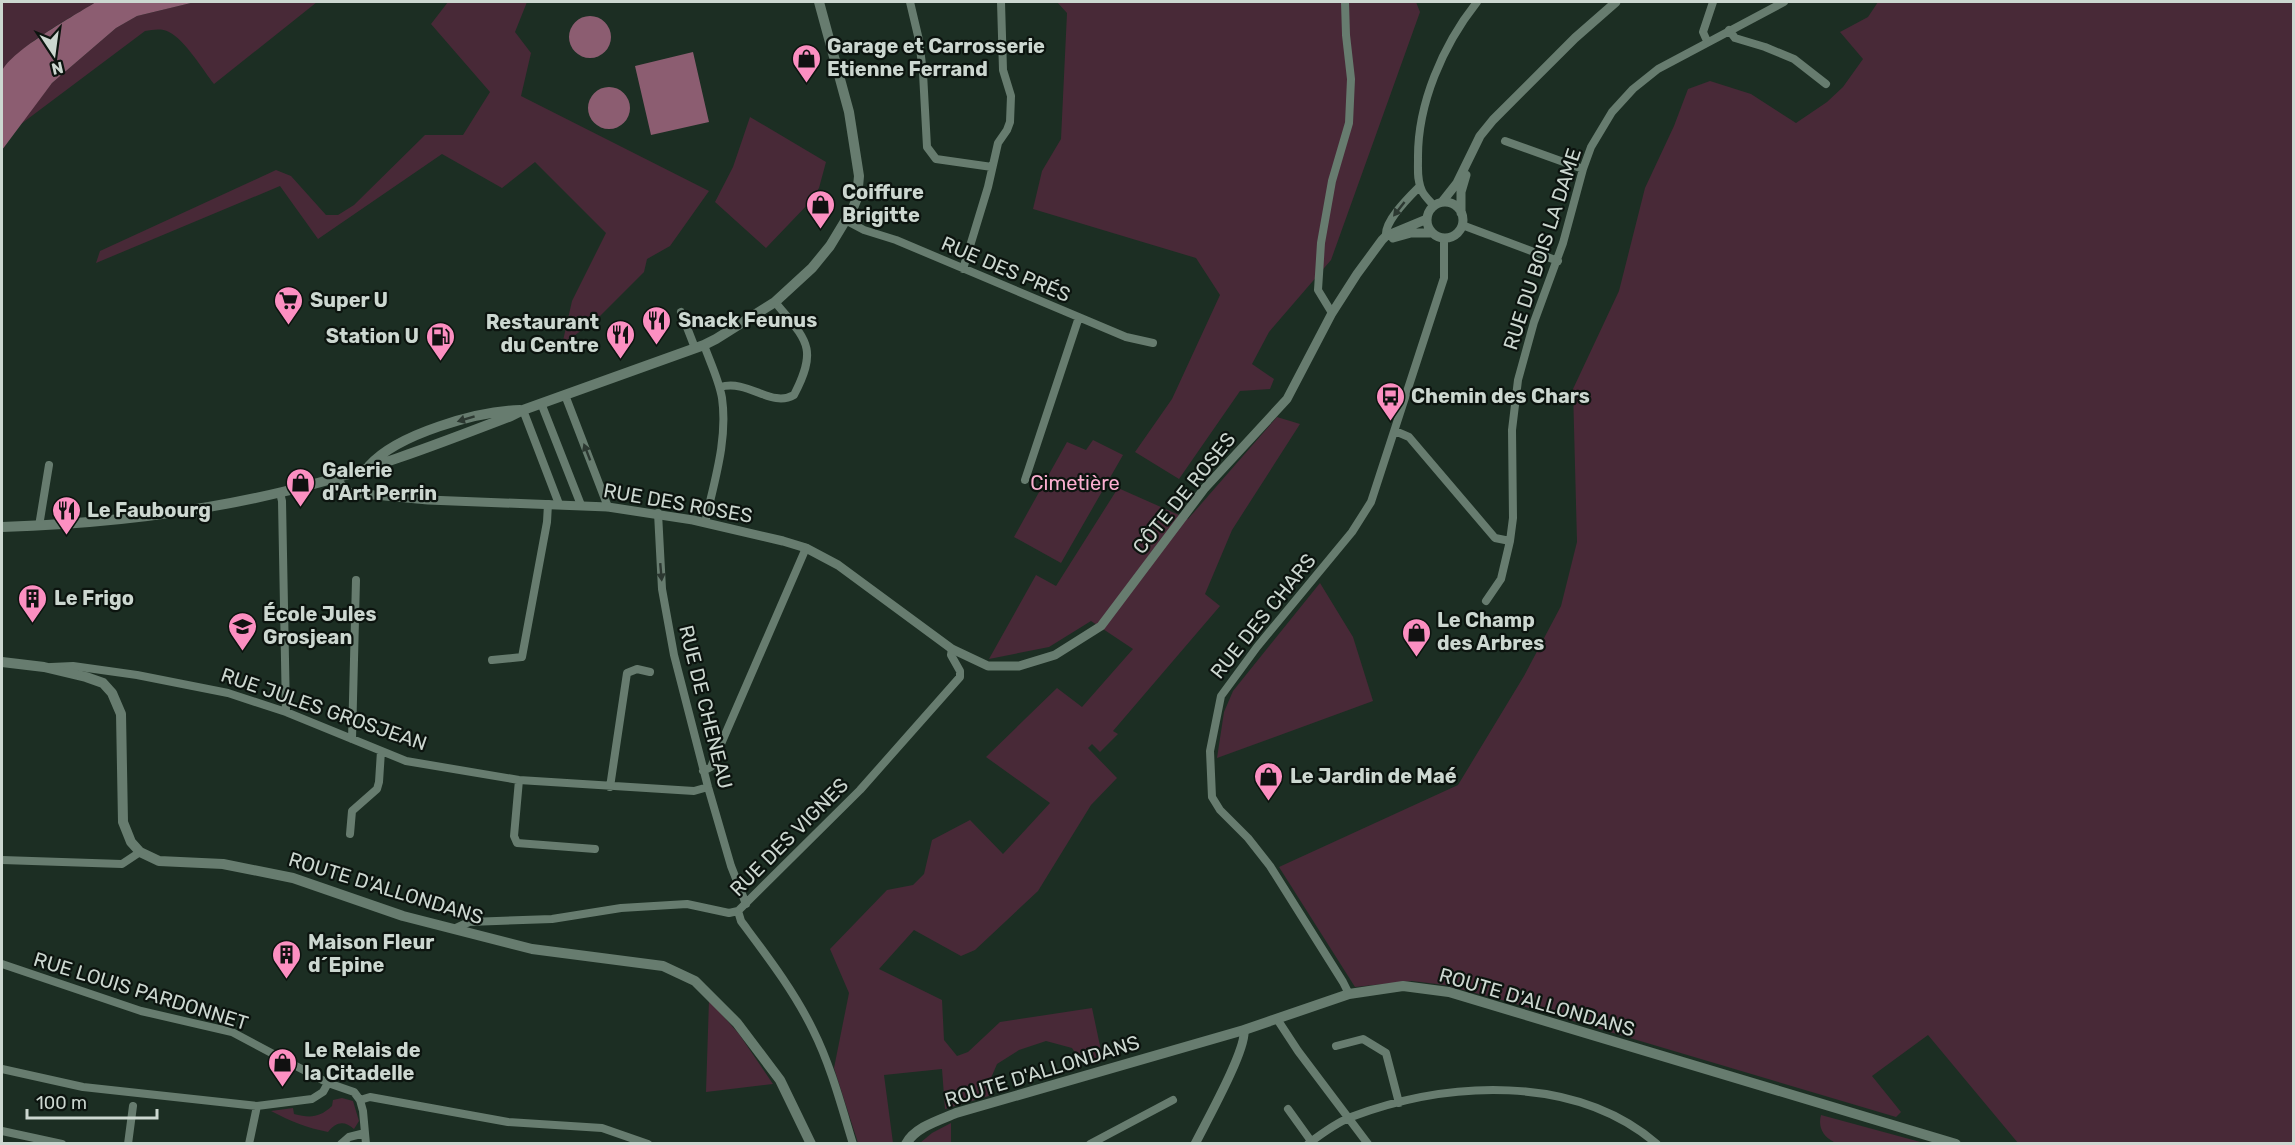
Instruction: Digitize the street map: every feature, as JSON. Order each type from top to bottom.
[{"type":"main road","points":[[2,527],[94,522],[213,505],[280,493],[336,478],[369,467],[395,446],[436,429],[485,413],[523,410],[699,347],[775,302],[812,268],[847,220],[857,198],[858,159],[849,112],[819,2]]},
{"type":"main road","name":"RUE JULES GROSJEAN","points":[[2,662],[44,667]]},
{"type":"main road","points":[[44,667],[103,683],[119,704],[123,822],[131,842],[140,852]]},
{"type":"main road","name":"ROUTE D'ALLONDANS","points":[[140,852],[159,861],[223,864],[293,878],[403,916],[532,949],[663,966],[695,981],[737,1023],[780,1080],[811,1143]]},
{"type":"main road","name":"ROUTE D'ALLONDANS","points":[[906,1143],[928,1125],[956,1113],[1244,1030],[1349,994],[1403,986],[1449,992],[1956,1143]]},
{"type":"street","points":[[910,2],[919,40],[927,147],[930,154],[936,159],[992,167]]},
{"type":"street","points":[[963,269],[998,143],[1010,122],[1011,107],[1004,70],[1001,2]]},
{"type":"street","points":[[1332,313],[1318,290],[1321,243],[1332,181],[1349,123],[1351,79],[1345,2]]},
{"type":"street","points":[[1461,213],[1450,203],[1438,204],[1423,193],[1418,179],[1418,144],[1426,102],[1441,63],[1459,27],[1477,2]]},
{"type":"street","points":[[1432,233],[1427,226],[1427,219],[1457,183],[1480,136],[1493,120],[1575,38],[1616,2]]},
{"type":"street","points":[[1707,41],[1703,32],[1713,2]]},
{"type":"street","name":"RUE DU BOIS LA DAME","points":[[1486,602],[1501,579],[1510,541],[1513,518],[1512,430],[1518,380],[1534,322],[1558,261],[1583,168],[1591,147],[1612,112],[1633,89],[1658,69],[1784,2]]},
{"type":"street","points":[[1729,30],[1736,38],[1794,59],[1826,84]]},
{"type":"street","points":[[1505,141],[1583,168]]},
{"type":"street","points":[[1379,245],[1395,237],[1411,233],[1432,233],[1444,239],[1459,232],[1462,225],[1461,192],[1469,161]]},
{"type":"street","points":[[1386,236],[1385,228],[1420,186]]},
{"type":"street","name":"CÔTE DE ROSES","points":[[952,649],[988,666],[1019,666],[1055,655],[1101,626],[1204,489],[1287,399],[1332,313],[1357,274],[1386,236],[1427,219]]},
{"type":"street","name":"RUE DES PRÉS","points":[[847,220],[864,230],[896,240],[1126,337],[1153,343]]},
{"type":"street","points":[[1462,225],[1558,261]]},
{"type":"street","name":"RUE DES CHARS","points":[[1349,994],[1270,866],[1248,838],[1220,810],[1212,797],[1210,751],[1221,696],[1257,646],[1352,532],[1371,502],[1444,278],[1444,239]]},
{"type":"street","points":[[720,387],[734,384],[780,400],[794,395],[805,375],[808,354],[805,340],[775,302]]},
{"type":"street","points":[[681,312],[720,387],[723,410],[723,439],[705,523]]},
{"type":"street","points":[[1025,480],[1079,317]]},
{"type":"street","points":[[565,395],[608,507]]},
{"type":"street","points":[[541,403],[581,505]]},
{"type":"street","points":[[523,410],[559,504]]},
{"type":"street","points":[[1395,431],[1409,437],[1495,538],[1510,541]]},
{"type":"street","points":[[39,526],[49,465]]},
{"type":"street","name":"RUE DES ROSES","points":[[336,478],[346,491],[352,493],[428,500],[608,507],[658,513],[783,541],[806,549],[838,565],[952,649]]},
{"type":"street","points":[[280,493],[286,712]]},
{"type":"street","points":[[492,660],[522,657],[547,522],[548,504]]},
{"type":"street","name":"RUE DE CHENEAU","points":[[658,513],[663,589],[674,656],[703,771],[731,866],[746,904]]},
{"type":"street","points":[[703,771],[711,767],[806,549]]},
{"type":"street","points":[[352,739],[356,580]]},
{"type":"street","name":"RUE DES VIGNES","points":[[456,928],[469,922],[552,920],[621,908],[687,904],[729,913],[738,911],[860,790],[960,677],[960,671],[951,655],[952,649]]},
{"type":"street","name":"RUE JULES GROSJEAN","points":[[44,667],[73,666],[190,684],[228,693],[286,712],[406,760],[519,780],[693,791],[708,787]]},
{"type":"street","points":[[610,787],[627,673],[637,669],[650,672]]},
{"type":"street","points":[[350,834],[352,811],[377,789],[381,751]]},
{"type":"street","points":[[519,780],[514,836],[517,843],[595,849]]},
{"type":"street","points":[[2,860],[122,864],[140,852]]},
{"type":"street","points":[[738,911],[741,921],[784,979],[812,1028],[827,1062],[853,1143]]},
{"type":"street","name":"RUE LOUIS PARDONNET","points":[[2,964],[141,1011],[232,1032],[328,1083],[354,1092],[360,1100],[370,1097],[508,1122],[602,1128],[648,1143]]},
{"type":"street","points":[[1277,1019],[1298,1051],[1368,1143]]},
{"type":"street","points":[[1195,1143],[1238,1055],[1245,1035],[1244,1030]]},
{"type":"street","points":[[1336,1046],[1363,1039],[1386,1053],[1399,1103]]},
{"type":"street","points":[[2,1069],[83,1087],[257,1106],[312,1099],[323,1092],[328,1083]]},
{"type":"street","points":[[1288,1108],[1309,1142],[1349,1118],[1399,1103],[1453,1093],[1488,1090],[1541,1094],[1561,1098],[1618,1117],[1657,1143]]},
{"type":"street","points":[[360,1100],[366,1143]]},
{"type":"street","points":[[1090,1143],[1173,1100]]},
{"type":"street","points":[[128,1143],[134,1106]]},
{"type":"street","points":[[249,1143],[257,1106]]},
{"type":"street","points":[[2,1131],[62,1143]]},
{"type":"street","points":[[341,1143],[349,1137],[365,1133]]},
{"type":"green space","points":[[2,2],[96,2],[33,42],[21,51],[2,72]]},
{"type":"green space","points":[[195,2],[317,2],[214,84],[175,36],[163,30],[145,31],[17,127],[52,83],[116,28],[137,16]]},
{"type":"green space","points":[[448,2],[527,2],[515,32],[531,53],[521,96],[709,191],[670,246],[647,259],[644,272],[599,317],[562,345],[572,301],[606,233],[535,162],[502,188],[442,154],[318,239],[280,186],[96,263],[100,251],[276,170],[291,176],[326,215],[338,215],[354,205],[425,135],[463,135],[490,92],[431,24]]},
{"type":"green space","points":[[1057,2],[1416,2],[1420,12],[1331,260],[1269,332],[1252,364],[1274,379],[1270,389],[1240,391],[1179,479],[1135,452],[1172,399],[1220,295],[1196,258],[1033,209],[1042,171],[1061,139],[1067,13]]},
{"type":"green space","points":[[1878,2],[2293,2],[2293,1143],[2018,1143],[1928,1035],[1872,1076],[1901,1112],[1896,1117],[1445,985],[1412,981],[1355,987],[1279,867],[1458,785],[1524,676],[1561,606],[1577,542],[1573,389],[1619,291],[1645,188],[1674,126],[1688,89],[1710,81],[1751,94],[1796,123],[1827,102],[1843,87],[1863,59],[1840,32],[1868,17]]},
{"type":"green space","points":[[750,117],[826,162],[819,188],[810,202],[766,248],[715,202],[733,167]]},
{"type":"green space","points":[[1277,417],[1300,424],[1232,530],[1205,594],[1220,606],[1113,731],[1118,734],[1100,752],[1092,744],[1088,748],[1117,778],[1091,805],[1038,891],[975,950],[961,956],[914,930],[879,969],[942,1000],[944,1040],[957,1056],[968,1052],[1000,1022],[1092,1008],[1103,1060],[1084,1066],[1072,1048],[1046,1041],[1019,1050],[997,1064],[991,1078],[992,1095],[945,1109],[942,1069],[884,1075],[893,1143],[858,1143],[834,1068],[849,993],[830,949],[887,890],[913,885],[924,874],[932,840],[970,820],[1003,854],[1050,803],[986,757],[1057,688],[1082,707],[1133,649],[1091,621],[1049,647],[989,659],[1036,575],[1056,586],[1118,488],[1188,519]]},
{"type":"green space","name":"Cimetière","points":[[1093,440],[1123,455],[1061,563],[1014,537],[1067,442],[1086,450]]},
{"type":"green space","points":[[1320,583],[1353,637],[1373,701],[1217,758],[1224,712],[1233,691]]},
{"type":"green space","points":[[709,1000],[739,1034],[773,1084],[706,1092]]},
{"type":"green space","points":[[342,1098],[353,1101],[359,1121],[354,1129],[347,1124],[340,1123],[328,1132],[299,1124],[271,1111],[293,1108],[294,1114],[314,1116],[332,1106],[333,1100]]},
{"type":"green space","points":[[1821,1115],[1924,1143],[1834,1142],[1826,1137],[1822,1130]]},
{"type":"green space","points":[[951,1123],[951,1143],[920,1143],[932,1133]]},
{"type":"shaded area","points":[[96,2],[195,2],[137,16],[116,28],[52,83],[2,150],[2,71],[18,53],[31,43]]},
{"type":"shaded area","points":[[590,16],[605,22],[611,37],[605,52],[590,58],[575,52],[569,37],[575,22]]},
{"type":"shaded area","points":[[693,52],[709,122],[651,135],[635,66]]},
{"type":"shaded area","points":[[609,87],[617,88],[624,93],[629,100],[629,116],[624,123],[617,128],[609,129],[601,128],[594,123],[589,116],[588,108],[589,100],[594,93],[601,88]]},
{"type":"place","name":"Garage et Carrosserie Etienne Ferrand","points":[[806,84]]},
{"type":"place","name":"Coiffure Brigitte","points":[[821,230]]},
{"type":"place","name":"Super U","points":[[289,326]]},
{"type":"place","name":"Snack Feunus","points":[[657,346]]},
{"type":"place","name":"Restaurant du Centre","points":[[620,360]]},
{"type":"place","name":"Station U","points":[[440,362]]},
{"type":"place","name":"Chemin des Chars","points":[[1390,422]]},
{"type":"place","name":"Galerie d'Art Perrin","points":[[301,508]]},
{"type":"place","name":"Le Faubourg","points":[[66,536]]},
{"type":"place","name":"Le Frigo","points":[[33,624]]},
{"type":"place","name":"École Jules Grosjean","points":[[242,652]]},
{"type":"place","name":"Le Champ des Arbres","points":[[1416,658]]},
{"type":"place","name":"Le Jardin de Maé","points":[[1269,802]]},
{"type":"place","name":"Maison Fleur d´Epine","points":[[287,980]]},
{"type":"place","name":"Le Relais de la Citadelle","points":[[283,1088]]}]
